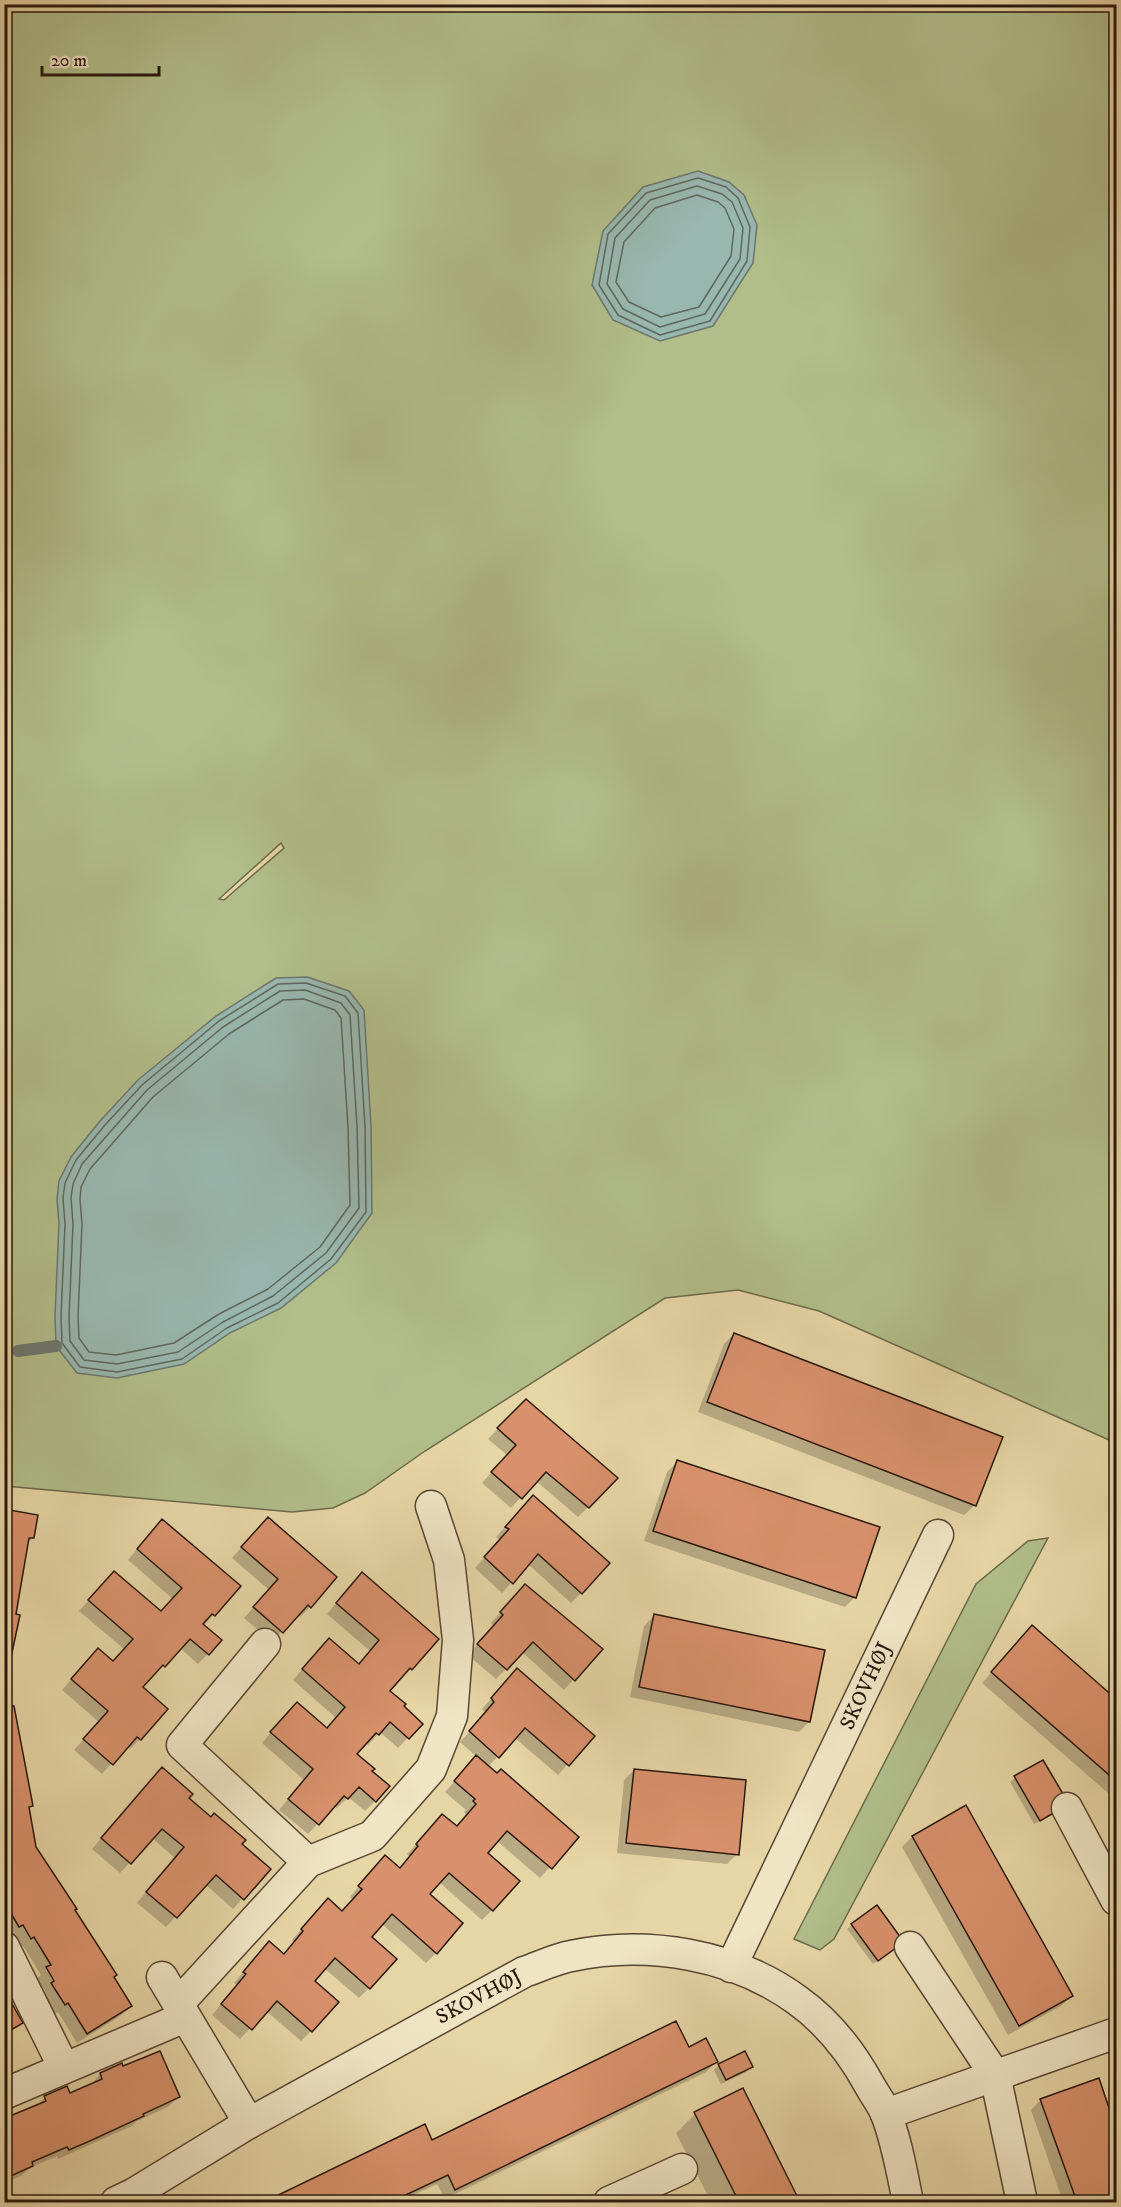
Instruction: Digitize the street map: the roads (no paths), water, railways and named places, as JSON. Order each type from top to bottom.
[{"type":"street","points":[[4,2094],[64,2068],[181,2010],[308,1862],[372,1836],[431,1769],[452,1716],[458,1640],[449,1560],[431,1506]]},
{"type":"street","name":"SKOVHØJ","points":[[731,1966],[938,1535]]},
{"type":"street","points":[[265,1644],[182,1745],[308,1862]]},
{"type":"street","points":[[1067,1808],[1116,1900]]},
{"type":"street","points":[[4,1947],[64,2068]]},
{"type":"street","points":[[910,1947],[995,2075],[1022,2202]]},
{"type":"street","name":"SKOVHØJ","points":[[116,2202],[133,2194],[249,2123],[524,1972],[570,1956],[617,1950],[671,1951],[731,1966],[763,1979],[798,2000],[831,2030],[859,2066],[886,2114],[908,2202]]},
{"type":"street","points":[[162,1977],[249,2123]]},
{"type":"street","points":[[886,2114],[1116,2033]]},
{"type":"street","points":[[609,2202],[682,2169]]},
{"type":"water","points":[[698,171],[729,182],[744,195],[757,225],[753,263],[713,326],[660,341],[613,320],[592,285],[603,231],[643,187]]},
{"type":"water","points":[[307,977],[349,991],[364,1010],[371,1126],[372,1213],[336,1263],[281,1308],[230,1333],[184,1364],[117,1378],[77,1373],[56,1346],[55,1316],[59,1223],[57,1199],[59,1181],[71,1157],[138,1080],[216,1016],[276,978]]},
{"type":"waterway","points":[[18,1351],[56,1346]]}]
